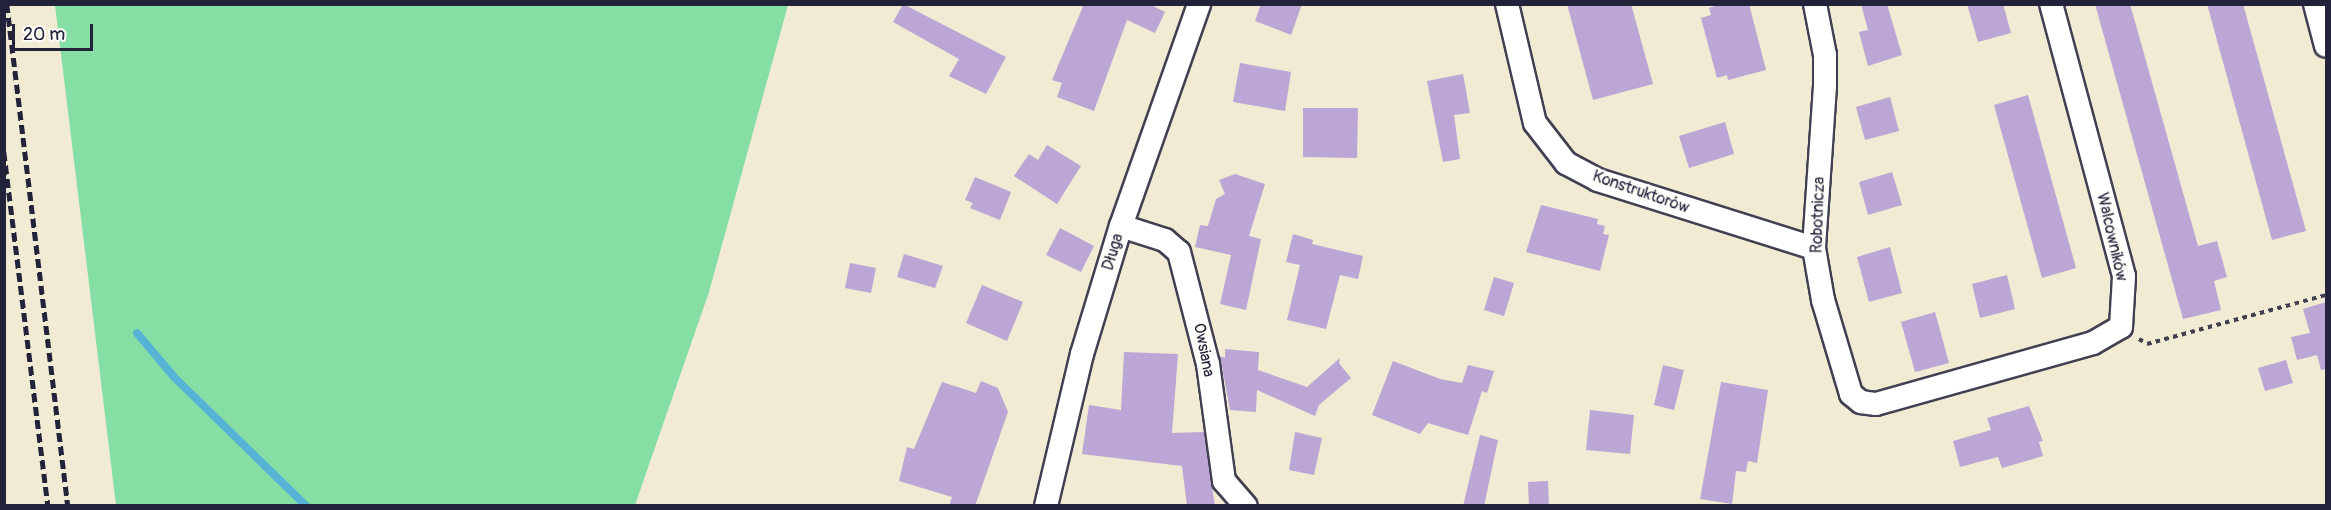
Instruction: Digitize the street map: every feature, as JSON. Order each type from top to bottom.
[{"type":"street","name":"Długa","points":[[1046,506],[1082,354],[1121,226],[1199,4]]},
{"type":"street","name":"Konstruktorów","points":[[1508,4],[1535,123],[1566,163],[1598,180],[1814,248]]},
{"type":"street","name":"Robotnicza","points":[[1815,4],[1825,55],[1825,86],[1814,248],[1823,300],[1851,394],[1860,402],[1876,404],[2093,343],[2121,327]]},
{"type":"street","name":"Walcowników","points":[[2051,4],[2124,276],[2121,327]]},
{"type":"street","points":[[2315,4],[2326,46]]},
{"type":"street","name":"Owsiana","points":[[1121,226],[1165,240],[1179,252],[1208,364],[1224,481],[1246,506]]},
{"type":"path","points":[[2121,327],[2147,344],[2326,296]]},
{"type":"green space","points":[[55,5],[788,5],[709,292],[635,505],[116,505]]},
{"type":"building","points":[[903,4],[1006,57],[986,94],[949,76],[959,59],[893,22]]},
{"type":"building","points":[[1084,4],[1149,4],[1165,12],[1155,33],[1127,20],[1094,111],[1057,97],[1062,83],[1052,80]]},
{"type":"building","points":[[1261,4],[1302,4],[1291,35],[1255,21]]},
{"type":"building","points":[[1567,4],[1631,4],[1653,84],[1593,100]]},
{"type":"building","points":[[1721,4],[1749,4],[1766,70],[1728,80],[1727,75],[1717,78],[1701,18],[1711,15],[1709,8]]},
{"type":"building","points":[[1861,4],[1887,4],[1902,55],[1868,66],[1859,32],[1868,30]]},
{"type":"building","points":[[1967,4],[2003,4],[2011,33],[1978,42]]},
{"type":"building","points":[[2095,4],[2130,4],[2198,246],[2217,241],[2227,277],[2214,281],[2221,310],[2183,319]]},
{"type":"building","points":[[2207,4],[2243,4],[2306,231],[2272,240]]},
{"type":"building","points":[[1240,63],[1291,72],[1285,111],[1233,102]]},
{"type":"building","points":[[1463,74],[1470,113],[1454,115],[1460,159],[1443,162],[1427,81]]},
{"type":"building","points":[[2028,95],[2076,268],[2042,278],[1994,105]]},
{"type":"building","points":[[1890,97],[1899,131],[1865,140],[1856,107]]},
{"type":"building","points":[[1303,108],[1358,108],[1357,158],[1303,157]]},
{"type":"building","points":[[1725,122],[1734,154],[1689,168],[1679,136]]},
{"type":"building","points":[[1047,145],[1081,166],[1057,204],[1014,176],[1029,154],[1038,160]]},
{"type":"building","points":[[1892,172],[1902,205],[1868,215],[1859,182]]},
{"type":"building","points":[[1235,174],[1265,184],[1249,236],[1261,239],[1246,310],[1220,304],[1231,255],[1195,247],[1200,225],[1208,226],[1216,199],[1225,194],[1219,180]]},
{"type":"building","points":[[975,177],[1011,192],[1000,220],[970,208],[973,203],[965,200]]},
{"type":"building","points":[[1541,205],[1598,219],[1597,224],[1605,226],[1603,234],[1609,235],[1600,271],[1526,252]]},
{"type":"building","points":[[1060,228],[1094,246],[1081,272],[1046,255]]},
{"type":"building","points":[[1293,234],[1313,240],[1312,244],[1363,256],[1358,279],[1340,275],[1326,329],[1287,320],[1300,265],[1286,262]]},
{"type":"building","points":[[1890,247],[1902,293],[1869,302],[1857,257]]},
{"type":"building","points":[[904,254],[943,266],[935,288],[897,277]]},
{"type":"building","points":[[850,263],[876,268],[871,293],[845,288]]},
{"type":"building","points":[[2007,275],[2015,309],[1980,318],[1972,284]]},
{"type":"building","points":[[1494,277],[1514,283],[1504,316],[1484,310]]},
{"type":"building","points":[[982,285],[1023,302],[1007,341],[966,323]]},
{"type":"building","points":[[2326,302],[2326,369],[2321,370],[2317,355],[2297,360],[2291,337],[2310,333],[2303,309]]},
{"type":"building","points":[[1935,312],[1949,363],[1915,372],[1901,322]]},
{"type":"building","points":[[1225,349],[1259,352],[1258,370],[1307,387],[1340,358],[1339,363],[1351,378],[1319,405],[1315,416],[1257,390],[1256,412],[1230,410],[1220,356],[1225,358]]},
{"type":"building","points":[[1124,352],[1178,354],[1172,433],[1204,432],[1215,506],[1187,506],[1182,466],[1082,454],[1089,405],[1121,410]]},
{"type":"building","points":[[2286,360],[2293,383],[2265,391],[2258,368]]},
{"type":"building","points":[[1393,361],[1440,379],[1462,383],[1468,365],[1494,371],[1487,393],[1482,391],[1468,435],[1428,423],[1420,434],[1372,415]]},
{"type":"building","points":[[1663,365],[1684,370],[1674,410],[1654,405]]},
{"type":"building","points":[[981,381],[998,388],[1008,412],[975,506],[949,506],[952,497],[899,481],[907,447],[914,449],[942,382],[976,393]]},
{"type":"building","points":[[1721,382],[1768,390],[1757,463],[1748,461],[1746,472],[1736,471],[1732,504],[1700,499]]},
{"type":"building","points":[[2029,406],[2043,441],[2039,442],[2043,456],[2002,468],[1998,457],[1960,467],[1953,441],[1991,430],[1987,418]]},
{"type":"building","points":[[1590,410],[1634,415],[1630,454],[1586,450]]},
{"type":"building","points":[[1295,432],[1322,438],[1314,475],[1289,470]]},
{"type":"building","points":[[1480,435],[1498,440],[1484,506],[1463,506]]},
{"type":"building","points":[[1548,481],[1549,506],[1529,506],[1528,482]]},
{"type":"waterway","points":[[137,333],[174,377],[306,506]]},
{"type":"railway","points":[[7,4],[68,506]]},
{"type":"railway","points":[[4,152],[48,506]]}]
